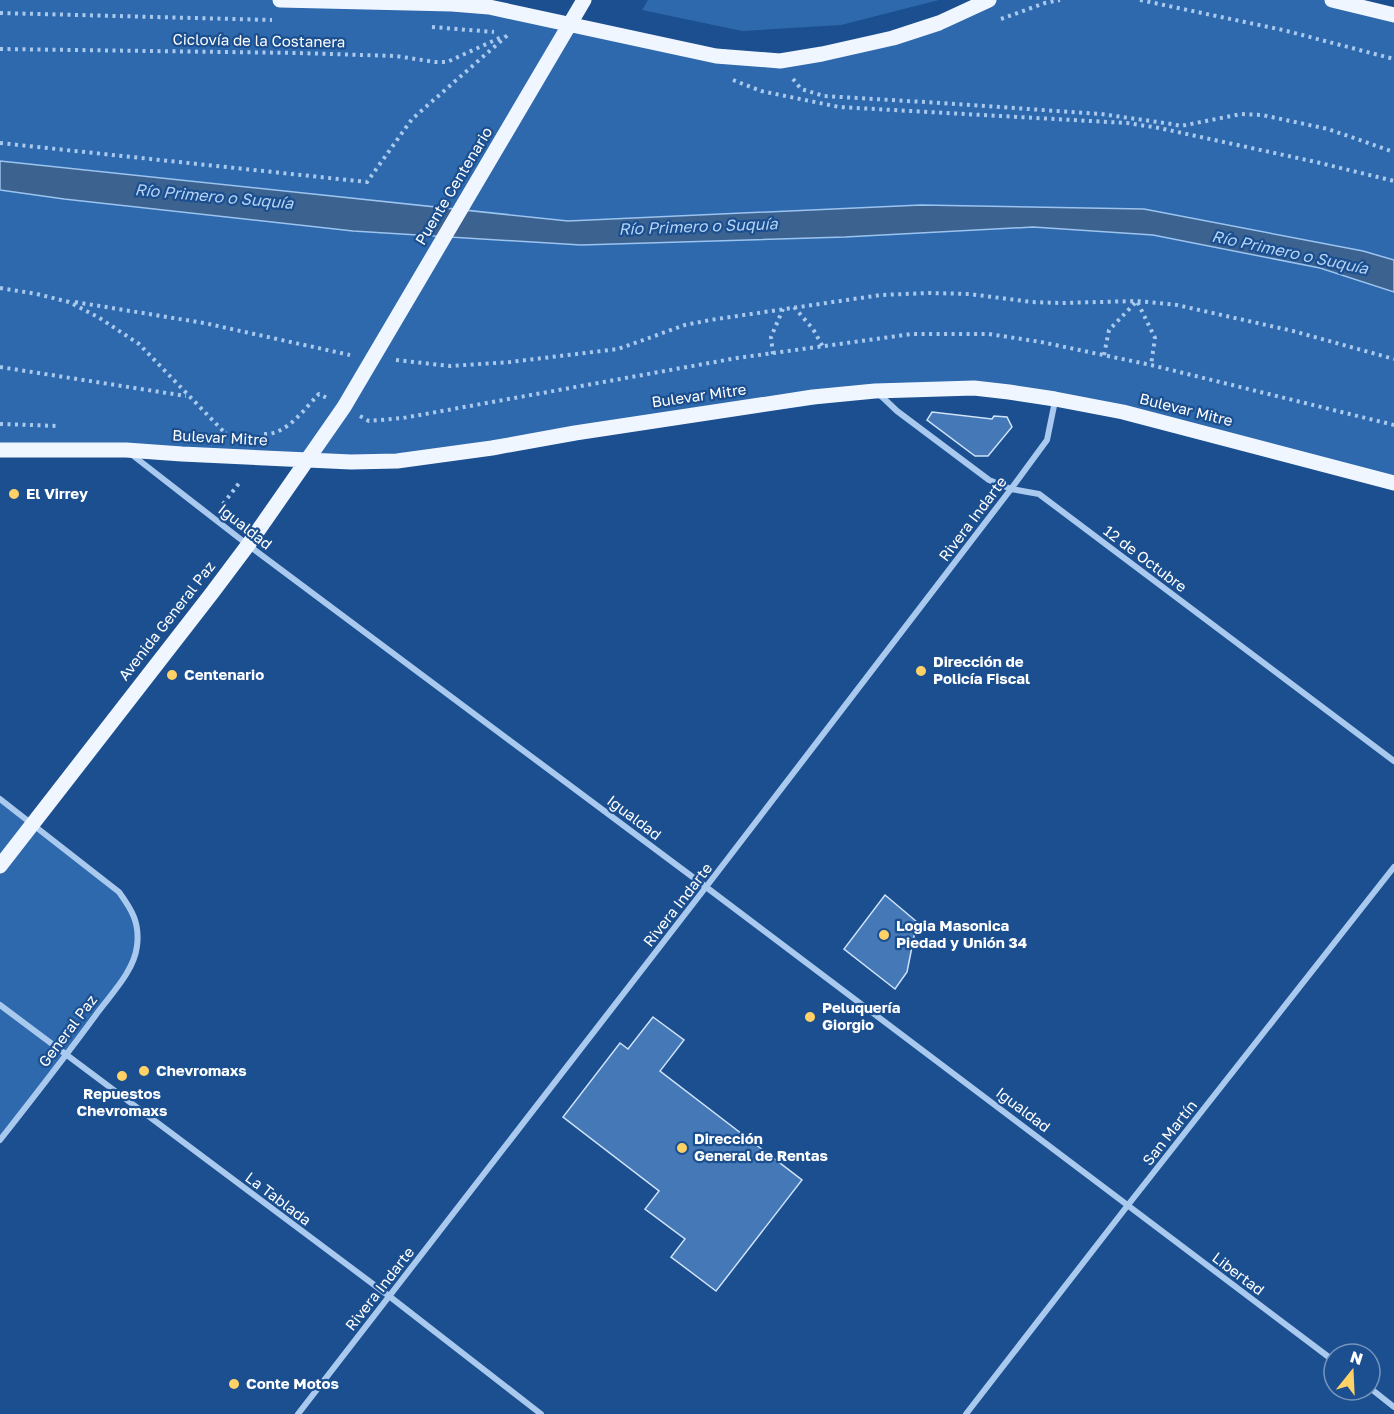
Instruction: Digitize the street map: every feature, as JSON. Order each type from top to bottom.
[{"type":"main road","points":[[280,0],[489,7],[716,56],[780,60],[822,54],[893,38],[939,23],[989,0]]},
{"type":"main road","name":"Puente Centenario","points":[[354,390],[584,0]]},
{"type":"main road","points":[[1332,0],[1394,15]]},
{"type":"main road","name":"Bulevar Mitre","points":[[0,450],[126,450],[351,462],[397,460],[492,448],[813,397],[875,391],[974,388],[1055,399],[1123,412],[1394,483]]},
{"type":"main road","name":"Avenida General Paz","points":[[0,867],[212,594],[354,390]]},
{"type":"street","name":"12 de Octubre","points":[[875,391],[897,411],[989,480],[1011,489],[1039,494],[1394,761]]},
{"type":"street","name":"Rivera Indarte","points":[[298,1414],[706,888],[1011,489],[1047,440],[1055,399]]},
{"type":"street","name":"Igualdad","points":[[126,450],[248,545],[1128,1205]]},
{"type":"street","points":[[0,799],[33,824]]},
{"type":"street","name":"General Paz","points":[[0,1140],[66,1056],[129,969],[137,948],[138,929],[132,910],[119,892],[33,824]]},
{"type":"street","name":"San Martín","points":[[966,1414],[1394,867]]},
{"type":"street","name":"La Tablada","points":[[0,1005],[389,1296],[541,1414]]},
{"type":"street","name":"Libertad","points":[[1128,1205],[1322,1352]]},
{"type":"street","points":[[1382,1398],[1394,1407]]},
{"type":"path","points":[[1140,0],[1283,30],[1394,59]]},
{"type":"path","name":"Ciclovía de la Costanera","points":[[0,49],[396,56],[447,62],[510,33],[412,119],[367,182],[0,143]]},
{"type":"path","points":[[793,79],[801,89],[824,96],[1101,114],[1181,126],[1241,114],[1262,115],[1328,129],[1394,152]]},
{"type":"path","points":[[0,288],[69,302],[204,323],[353,355]]},
{"type":"path","points":[[385,359],[450,366],[510,362],[618,349],[685,325],[710,320],[881,295],[928,293],[969,294],[1032,302],[1137,301],[1177,305],[1281,328],[1394,359]]},
{"type":"path","points":[[1104,355],[1109,330],[1137,301]]},
{"type":"path","points":[[1137,301],[1155,338],[1151,365]]},
{"type":"path","points":[[69,302],[98,317],[139,344],[225,433],[237,434]]},
{"type":"path","points":[[794,308],[813,329],[823,347]]},
{"type":"path","points":[[773,354],[771,337],[783,309]]},
{"type":"path","points":[[0,367],[188,396]]},
{"type":"path","points":[[260,434],[272,434]]},
{"type":"path","points":[[219,510],[240,482]]},
{"type":"shaded area","points":[[0,0],[280,0],[452,4],[716,56],[822,54],[989,0],[1332,0],[1394,15],[1394,260],[1363,251],[1144,209],[921,205],[568,221],[0,161]]},
{"type":"shaded area","points":[[648,0],[939,0],[841,25],[742,31],[642,10]]},
{"type":"shaded area","points":[[0,190],[353,231],[581,245],[845,237],[1033,227],[1153,235],[1320,268],[1394,292],[1394,483],[1123,412],[931,389],[397,461],[0,450]]},
{"type":"shaded area","points":[[0,800],[119,892],[138,929],[129,969],[0,1140]]},
{"type":"water","name":"Río Primero o Suquía","points":[[0,161],[568,221],[921,205],[1144,209],[1363,251],[1394,260],[1394,292],[1320,268],[1153,235],[1033,227],[845,237],[581,245],[353,231],[0,190]]},
{"type":"building","points":[[932,412],[992,419],[994,416],[1007,417],[1012,427],[988,456],[975,456],[927,420]]},
{"type":"building","name":"Logia Masonica Piedad y Unión 34","points":[[885,895],[917,922],[907,972],[895,989],[844,949]]},
{"type":"building","name":"Dirección General de Rentas","points":[[653,1017],[684,1040],[660,1071],[802,1180],[716,1291],[671,1257],[685,1239],[645,1209],[659,1191],[563,1117],[620,1043],[628,1049]]},
{"type":"place","name":"El Virrey","points":[[14,494]]},
{"type":"place","name":"Dirección de Policía Fiscal","points":[[921,671]]},
{"type":"place","name":"Centenario","points":[[172,675]]},
{"type":"place","name":"Logia Masonica Piedad y Unión 34","points":[[884,935]]},
{"type":"place","name":"Peluquería Giorgio","points":[[810,1017]]},
{"type":"place","name":"Chevromaxs","points":[[144,1071]]},
{"type":"place","name":"Repuestos Chevromaxs","points":[[122,1076]]},
{"type":"place","name":"Dirección General de Rentas","points":[[682,1148]]},
{"type":"place","name":"Conte Motos","points":[[234,1384]]}]
